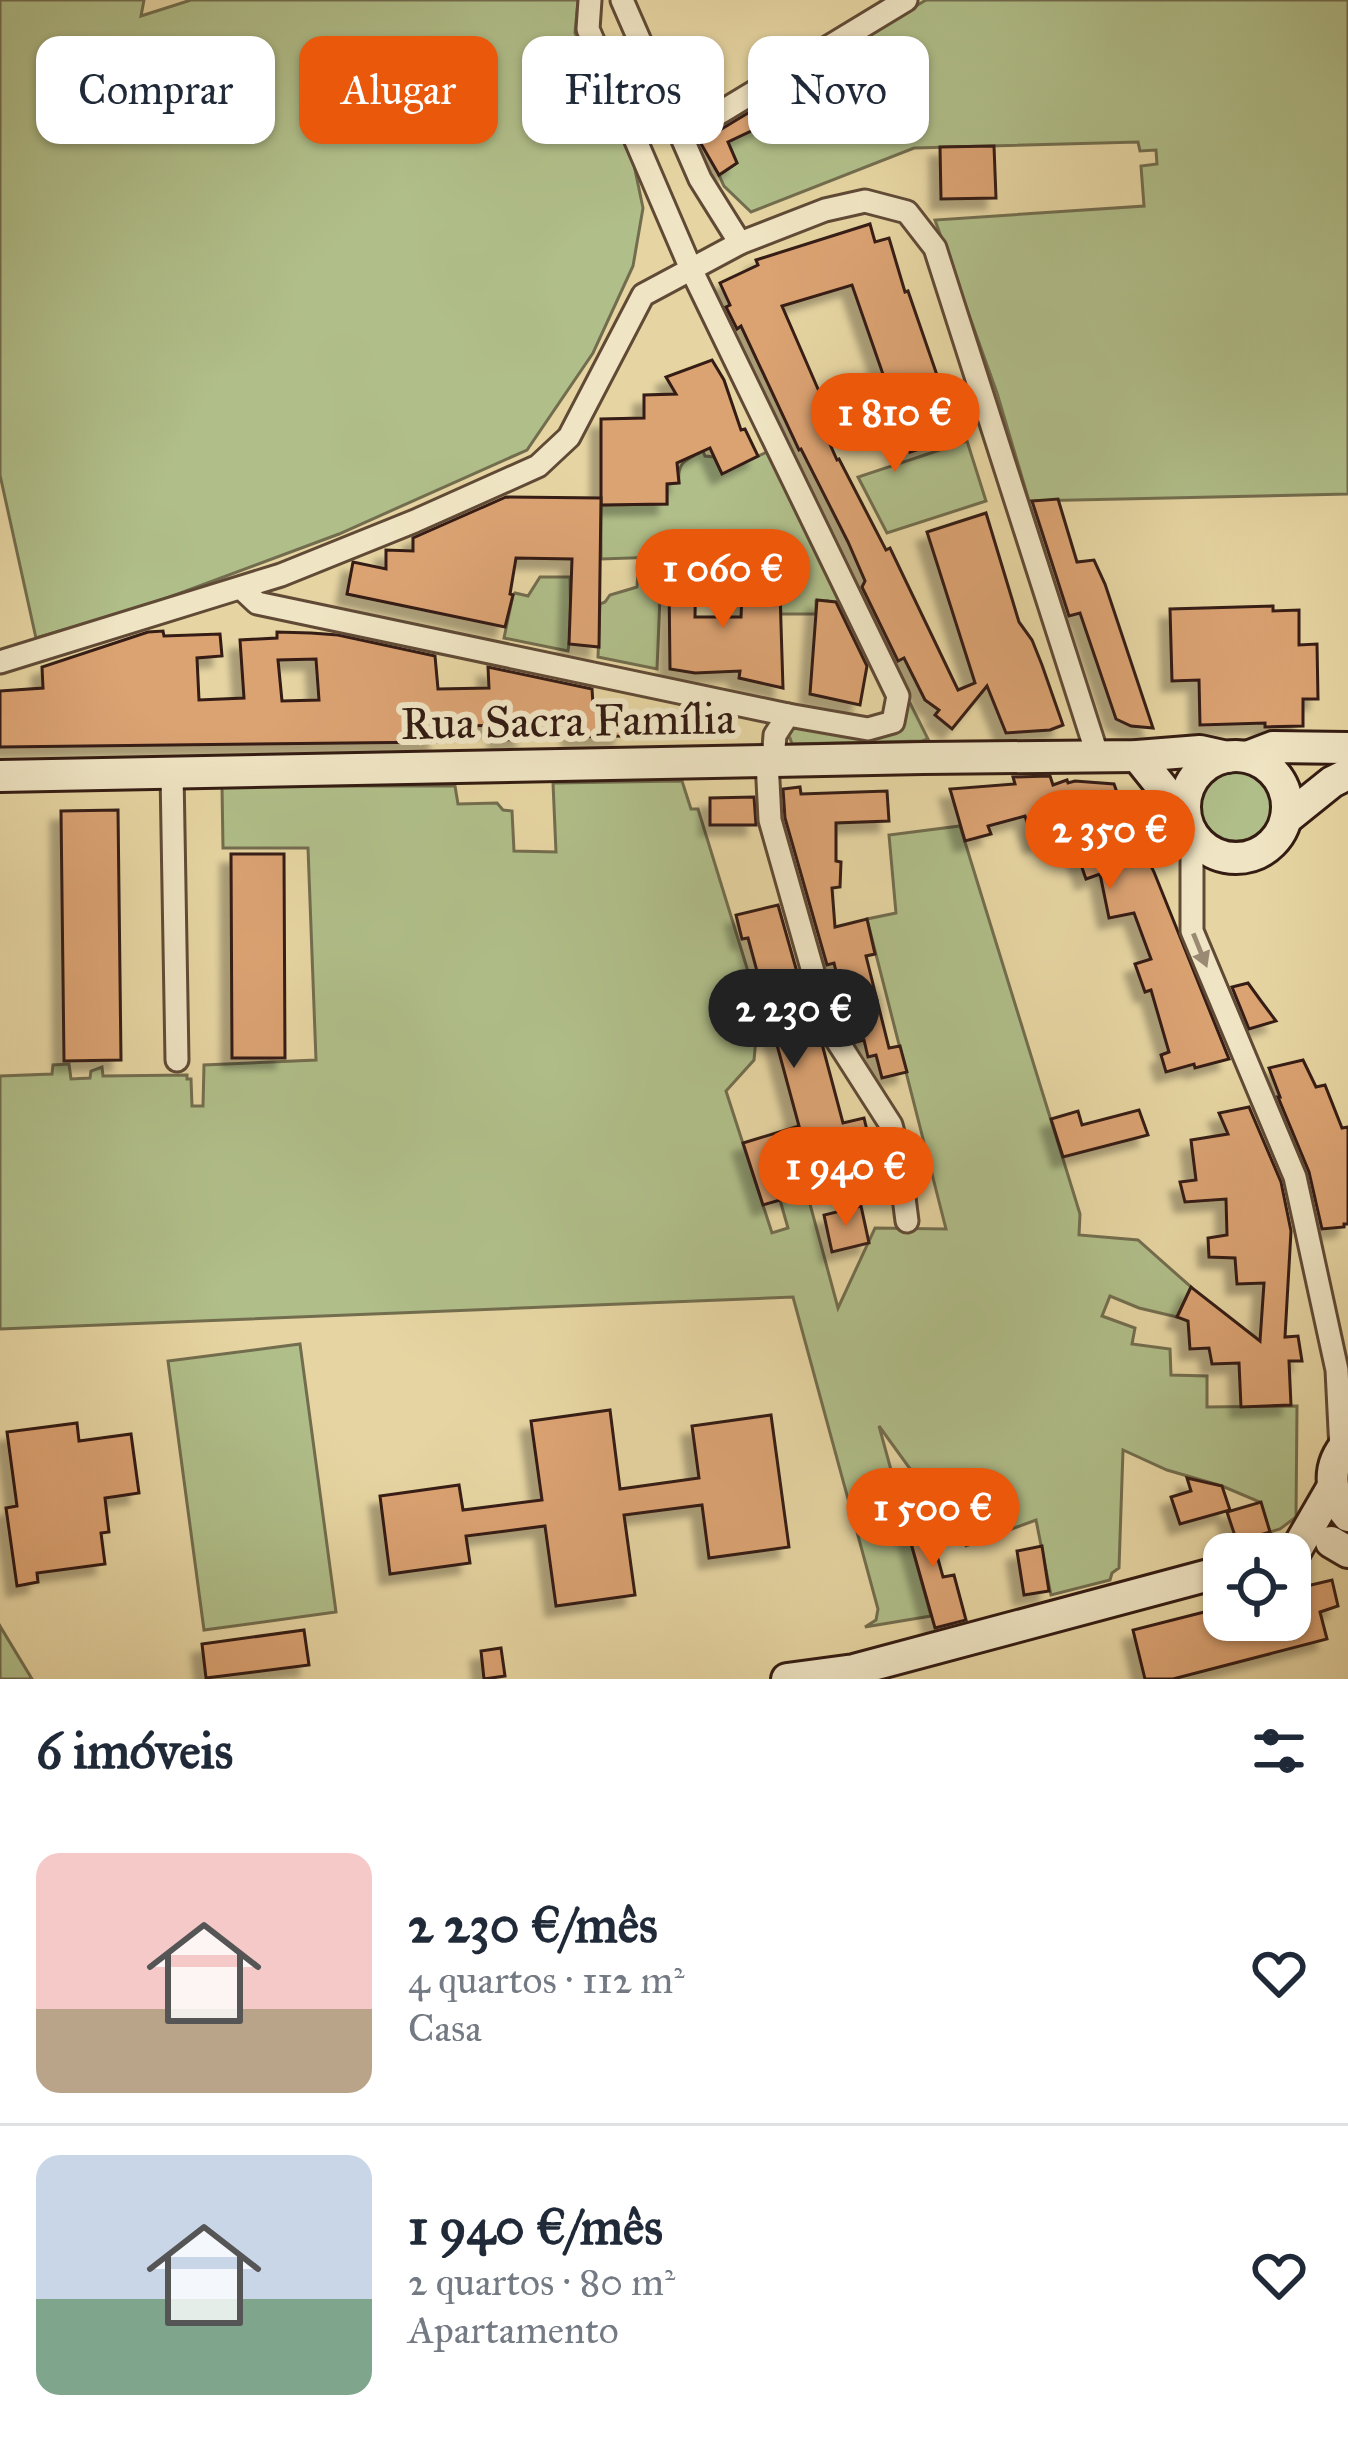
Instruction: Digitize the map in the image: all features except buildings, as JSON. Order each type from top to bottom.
[{"type":"street","points":[[241,588],[257,603],[788,716],[868,729],[892,722],[898,696],[691,269],[588,29],[590,0]]},
{"type":"street","points":[[622,0],[638,36]]},
{"type":"street","points":[[724,109],[907,0]]},
{"type":"street","points":[[687,144],[700,179],[740,243]]},
{"type":"street","points":[[0,662],[281,575],[538,466],[569,437],[643,295],[740,243],[825,210],[865,201],[907,212],[935,248],[1098,757]]},
{"type":"street","points":[[788,716],[775,735],[770,761],[770,820],[829,1028],[891,1124],[908,1221]]},
{"type":"street","name":"Rua Sacra Família","points":[[0,776],[1137,757],[1200,751],[1237,757],[1273,747],[1348,748]]},
{"type":"street","points":[[1137,757],[1188,825],[1204,848],[1219,856],[1236,859],[1268,848],[1286,818],[1287,803],[1274,773],[1262,763],[1237,757],[1212,762],[1199,772],[1185,800],[1188,825],[1192,931],[1295,1177],[1337,1370],[1344,1446],[1335,1461],[1332,1488],[1344,1534],[1311,1546]]},
{"type":"street","points":[[172,773],[177,1060]]},
{"type":"street","points":[[1286,818],[1348,773]]},
{"type":"street","points":[[1304,1533],[1332,1488]]},
{"type":"street","points":[[787,1679],[854,1670],[1203,1577]]},
{"type":"green space","points":[[0,0],[144,0],[141,16],[191,0],[578,0],[576,36],[522,36],[522,144],[625,144],[643,208],[633,266],[593,353],[527,450],[339,534],[151,604],[36,638],[0,475]]},
{"type":"green space","points":[[926,0],[1348,0],[1348,494],[1029,501],[997,393],[935,220],[1144,206],[1141,166],[1157,164],[1156,150],[1140,151],[1138,142],[914,148],[751,212],[719,175],[737,163],[728,142],[748,132],[748,144],[929,144],[929,36],[866,36]]},
{"type":"green space","points":[[967,441],[986,501],[887,533],[858,477]]},
{"type":"green space","points":[[703,451],[714,457],[722,473],[767,452],[848,616],[844,625],[828,601],[816,601],[816,614],[781,614],[780,594],[742,592],[732,577],[723,575],[720,555],[601,559],[601,505],[667,504],[667,484],[679,483],[684,462]]},
{"type":"green space","points":[[656,569],[660,597],[657,669],[598,657],[600,604],[610,595],[637,587],[638,572]]},
{"type":"green space","points":[[540,577],[570,577],[568,651],[504,638],[513,595],[528,596]]},
{"type":"green space","points":[[910,703],[928,739],[792,744],[784,738],[792,725],[851,735]]},
{"type":"green space","points":[[1236,769],[1261,780],[1272,805],[1261,830],[1236,841],[1211,830],[1200,805],[1211,780]]},
{"type":"green space","points":[[682,781],[691,809],[698,809],[759,1007],[754,1060],[726,1091],[772,1233],[788,1228],[780,1200],[807,1193],[838,1308],[875,1228],[946,1229],[867,919],[896,913],[889,835],[960,826],[1080,1214],[1079,1235],[1138,1240],[1191,1287],[1177,1317],[1110,1296],[1102,1316],[1135,1328],[1132,1344],[1170,1349],[1171,1375],[1207,1376],[1207,1407],[1297,1406],[1296,1517],[1270,1532],[1260,1502],[1123,1450],[1119,1568],[1110,1580],[1051,1595],[1036,1520],[966,1546],[879,1426],[931,1616],[865,1627],[876,1620],[878,1609],[793,1297],[0,1329],[0,1076],[52,1074],[53,1065],[69,1064],[71,1079],[90,1078],[91,1071],[102,1067],[103,1076],[187,1075],[192,1106],[203,1106],[204,1065],[316,1060],[308,848],[223,848],[222,786],[455,786],[458,804],[497,803],[512,811],[514,851],[556,852],[553,783]]},
{"type":"green space","points":[[300,1344],[336,1612],[204,1630],[168,1361]]},
{"type":"green space","points":[[0,1626],[32,1679],[0,1679]]}]
